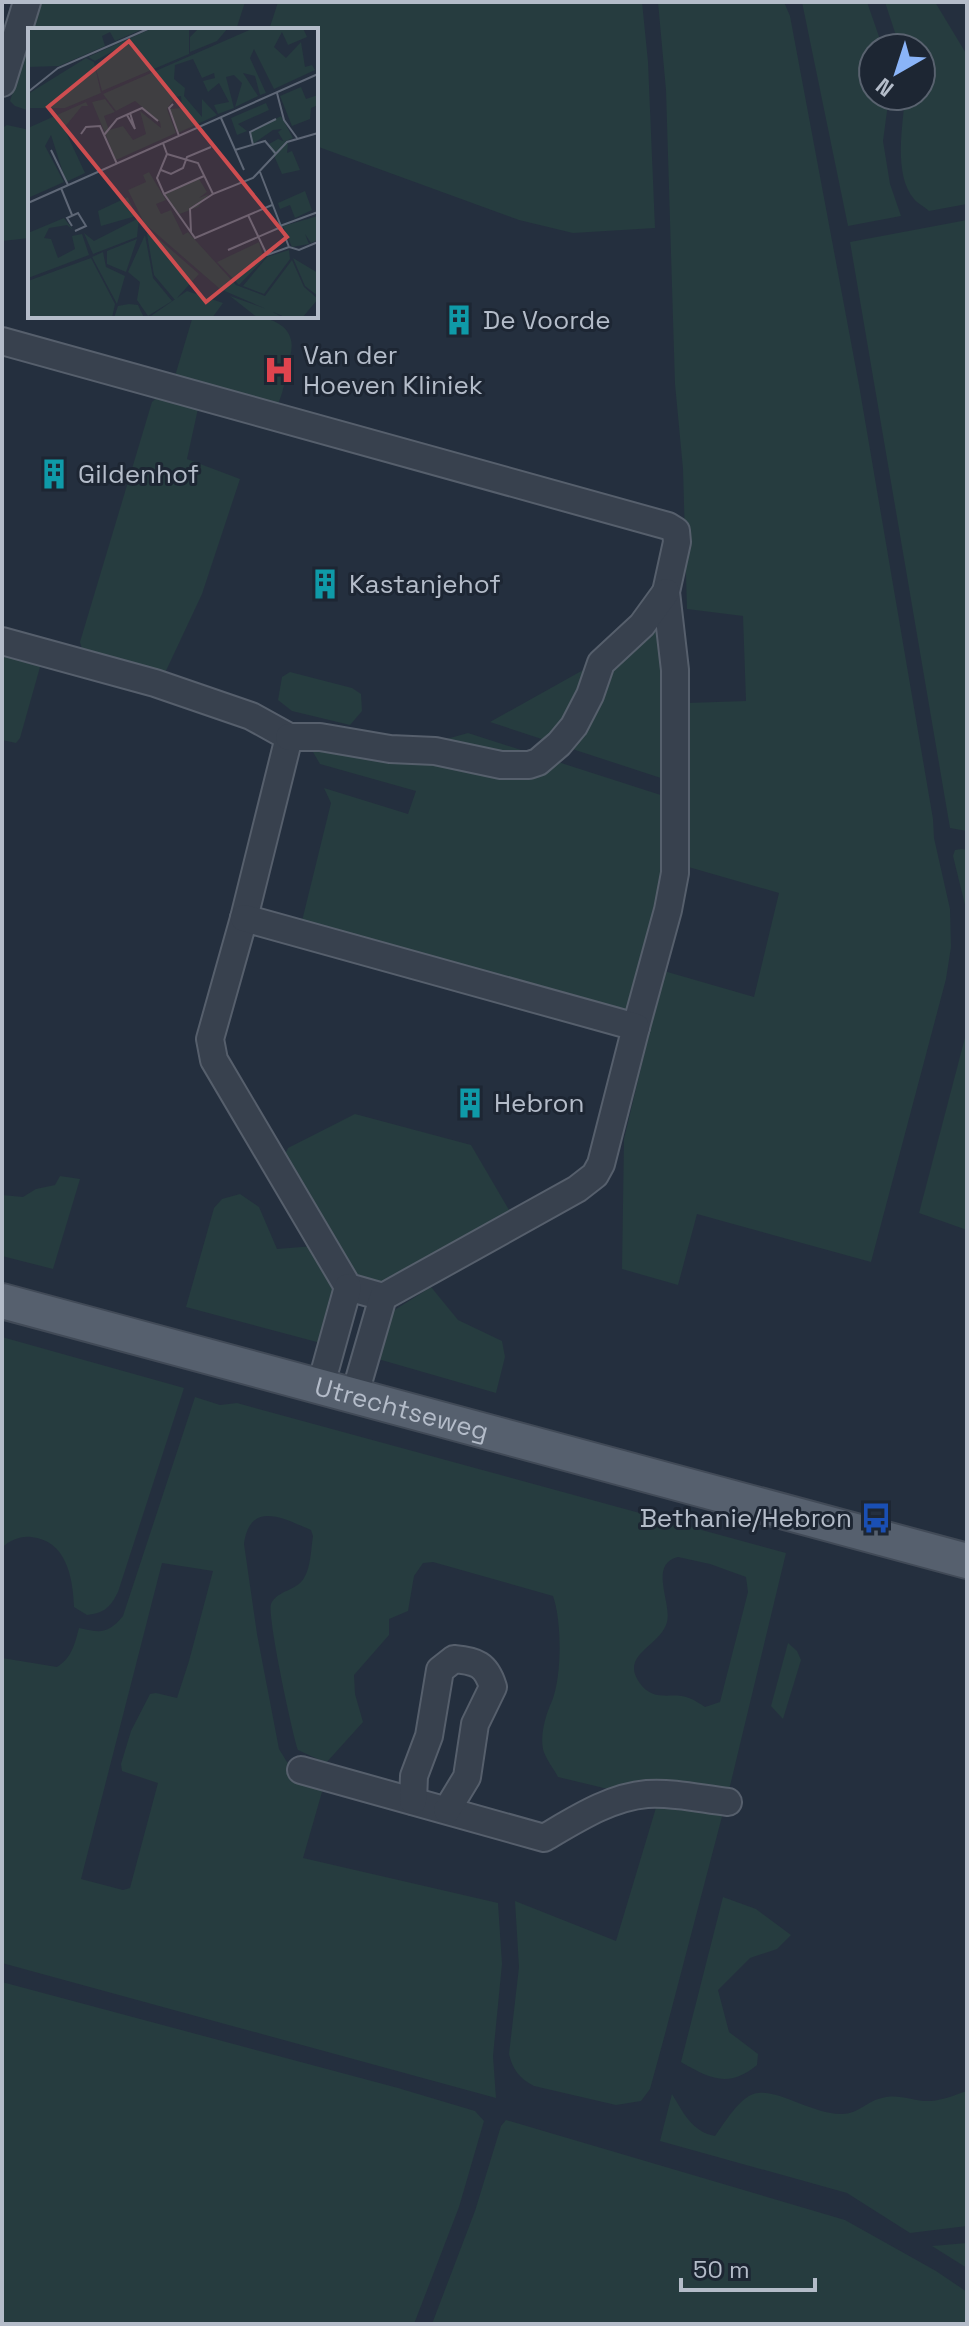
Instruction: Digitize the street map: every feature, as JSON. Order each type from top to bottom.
[{"type":"main road","name":"Utrechtseweg","points":[[2,1301],[967,1561]]},
{"type":"street","points":[[2,83],[27,2]]},
{"type":"street","points":[[2,341],[668,526],[676,531],[677,542],[666,592],[675,670],[675,873],[601,1164],[595,1175],[550,1205],[383,1297],[348,1287],[210,1050],[210,1039],[289,737]]},
{"type":"street","points":[[2,641],[155,683],[227,707],[289,737],[320,737],[390,749],[435,751],[501,765],[529,765],[538,762],[559,744],[574,726],[590,695],[601,663],[642,625],[666,592]]},
{"type":"street","points":[[244,918],[636,1027]]},
{"type":"street","points":[[320,1388],[348,1287]]},
{"type":"street","points":[[354,1397],[383,1297]]},
{"type":"street","points":[[413,1801],[414,1776],[429,1736],[440,1670],[454,1659],[472,1661],[489,1672],[493,1687],[475,1724],[467,1777],[447,1810]]},
{"type":"street","points":[[301,1770],[544,1838],[625,1797],[650,1793],[728,1802]]},
{"type":"green space","points":[[41,2],[245,2],[237,28],[33,28]]},
{"type":"green space","points":[[278,2],[642,2],[648,62],[655,228],[573,233],[519,220],[318,147],[318,28],[270,28]]},
{"type":"green space","points":[[658,2],[784,2],[790,16],[859,385],[934,838],[950,909],[951,947],[946,979],[871,1262],[697,1214],[678,1285],[622,1269],[624,1139],[664,971],[754,997],[779,893],[685,866],[687,703],[746,701],[743,616],[687,609],[683,469],[675,384],[666,90]]},
{"type":"green space","points":[[802,2],[867,2],[877,32],[857,32],[857,112],[887,112],[883,141],[890,184],[901,216],[848,226]]},
{"type":"green space","points":[[885,2],[935,2],[967,55],[967,204],[929,211],[915,200],[908,189],[901,163],[904,112],[937,112],[937,32],[895,32]]},
{"type":"green space","points":[[28,42],[28,110],[10,101]]},
{"type":"green space","points":[[7,125],[28,130],[28,238],[2,241],[2,128]]},
{"type":"green space","points":[[967,220],[967,831],[950,828],[850,242]]},
{"type":"green space","points":[[192,318],[264,318],[286,329],[291,340],[284,387],[276,408],[175,376]]},
{"type":"green space","points":[[161,394],[199,404],[187,459],[240,479],[202,594],[164,675],[83,652],[80,642],[152,402]]},
{"type":"green space","points":[[669,617],[670,781],[490,722],[644,636]]},
{"type":"green space","points":[[2,650],[42,660],[16,743],[2,740]]},
{"type":"green space","points":[[290,672],[352,688],[361,694],[362,711],[350,725],[292,711],[278,700],[282,677]]},
{"type":"green space","points":[[468,733],[670,798],[670,856],[632,1018],[301,925],[331,803],[324,788],[408,814],[416,791],[320,764],[303,735],[421,746]]},
{"type":"green space","points":[[955,850],[967,850],[967,913],[953,856]]},
{"type":"green space","points":[[967,1030],[967,1230],[919,1213]]},
{"type":"green space","points":[[355,1114],[471,1145],[509,1210],[501,1225],[385,1290],[356,1281],[284,1157],[288,1148]]},
{"type":"green space","points":[[60,1176],[80,1179],[53,1269],[2,1256],[2,1195],[23,1197],[36,1189],[55,1185]]},
{"type":"green space","points":[[240,1194],[259,1207],[277,1249],[314,1246],[341,1292],[328,1345],[186,1307],[214,1208],[222,1199]]},
{"type":"green space","points":[[431,1287],[458,1320],[502,1341],[505,1357],[496,1393],[378,1359],[393,1311]]},
{"type":"green space","points":[[2,1337],[184,1388],[118,1592],[109,1606],[98,1613],[87,1615],[74,1607],[69,1572],[60,1553],[52,1545],[27,1537],[15,1539],[2,1548]]},
{"type":"green space","points":[[195,1397],[220,1405],[237,1403],[786,1553],[730,1786],[665,2034],[650,2089],[641,2101],[616,2105],[534,2086],[517,2073],[509,2054],[519,1967],[515,1901],[616,1941],[658,1801],[558,1777],[546,1756],[542,1743],[543,1731],[559,1663],[558,1619],[553,1596],[433,1562],[423,1563],[414,1576],[408,1611],[389,1619],[389,1635],[354,1675],[355,1694],[363,1722],[326,1763],[298,1750],[271,1613],[274,1599],[297,1586],[304,1578],[313,1536],[311,1530],[279,1518],[260,1517],[253,1522],[247,1530],[244,1544],[279,1749],[287,1762],[324,1785],[303,1858],[498,1903],[502,1964],[493,2056],[496,2098],[2,1963],[2,1658],[57,1667],[69,1655],[79,1628],[104,1631],[123,1616]],"holes":[[[678,1557],[746,1577],[748,1592],[720,1702],[705,1707],[683,1696],[651,1693],[639,1682],[635,1672],[638,1657],[657,1638],[667,1622],[664,1567]],[[162,1563],[213,1571],[177,1698],[150,1694],[131,1731],[121,1764],[122,1771],[158,1783],[130,1888],[123,1890],[81,1879]]]},
{"type":"green space","points":[[788,1643],[801,1660],[783,1719],[771,1706]]},
{"type":"green space","points":[[723,1897],[756,1909],[791,1935],[777,1949],[750,1958],[718,1990],[729,2032],[758,2054],[757,2065],[728,2079],[701,2073],[681,2062]]},
{"type":"green space","points":[[2,1982],[475,2111],[484,2121],[459,2207],[414,2324],[2,2324]]},
{"type":"green space","points":[[967,2091],[967,2226],[910,2233],[847,2193],[660,2141],[672,2094],[694,2126],[715,2136],[745,2098],[758,2093],[777,2095],[821,2111],[842,2114],[889,2097],[931,2101]]},
{"type":"green space","points":[[506,2120],[845,2220],[967,2292],[967,2324],[432,2324],[475,2211],[501,2126]]},
{"type":"green space","points":[[967,2243],[967,2268],[932,2246]]},
{"type":"place","name":"De Voorde","points":[[459,320]]},
{"type":"place","name":"Van der Hoeven Kliniek","points":[[279,370]]},
{"type":"place","name":"Gildenhof","points":[[54,474]]},
{"type":"place","name":"Kastanjehof","points":[[325,584]]},
{"type":"place","name":"Hebron","points":[[470,1103]]},
{"type":"place","name":"Bethanie/Hebron","points":[[876,1518]]}]
